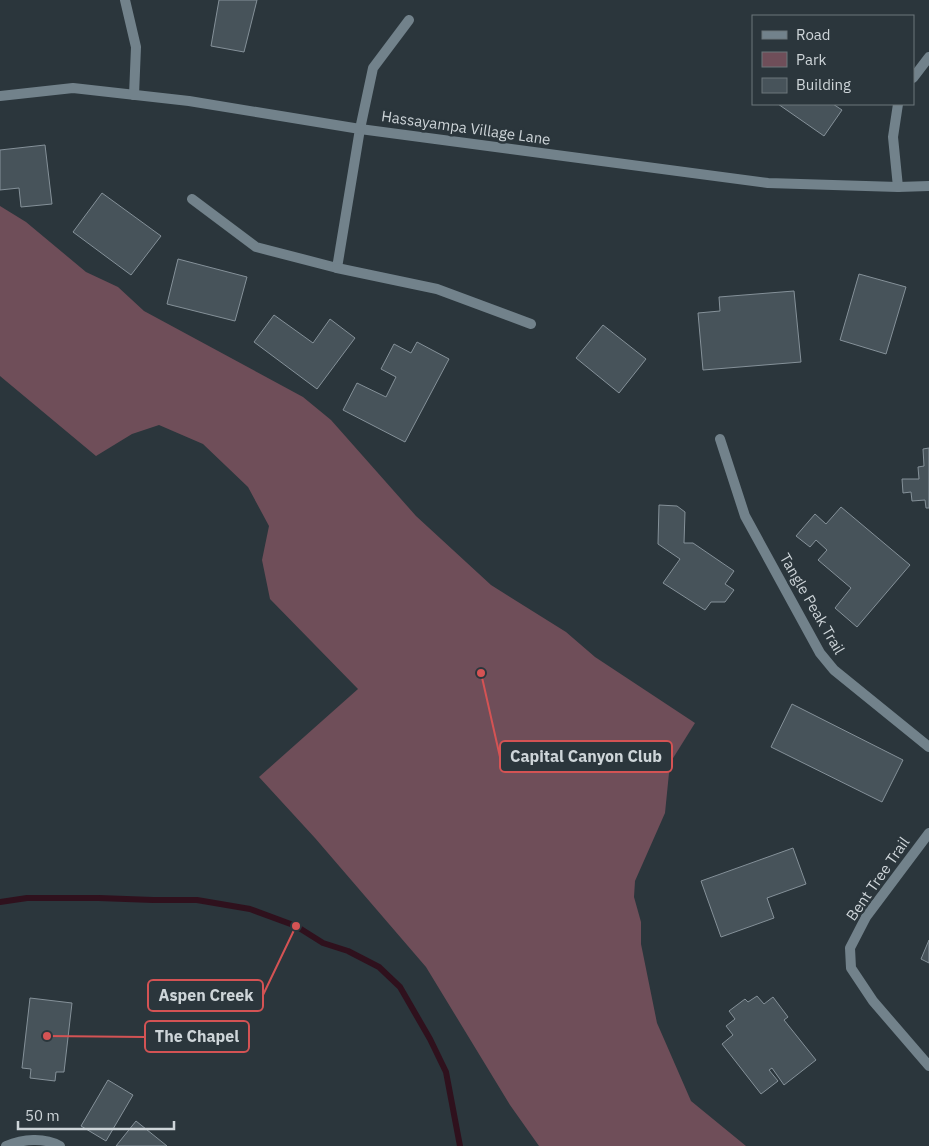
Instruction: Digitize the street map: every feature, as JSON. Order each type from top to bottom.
[{"type":"street","points":[[124,0],[136,47],[134,95]]},
{"type":"street","points":[[337,268],[360,129],[373,68],[408,20]]},
{"type":"street","points":[[914,77],[929,57]]},
{"type":"street","name":"Hassayampa Village Lane","points":[[0,96],[73,88],[190,101],[360,129],[768,183],[898,187],[929,186]]},
{"type":"street","points":[[898,105],[893,136],[898,187]]},
{"type":"street","points":[[192,199],[256,247],[337,268],[437,289],[531,324]]},
{"type":"street","name":"Tangle Peak Trail","points":[[720,440],[744,516],[820,653],[834,670],[929,747]]},
{"type":"street","name":"Bent Tree Trail","points":[[929,833],[866,918],[850,948],[851,968],[873,1001],[929,1066]]},
{"type":"street","points":[[6,1146],[18,1141],[31,1140],[55,1143],[60,1146]]},
{"type":"green space","points":[[0,206],[26,222],[86,272],[118,287],[144,311],[303,397],[331,420],[416,516],[491,585],[566,632],[595,657],[695,723],[670,763],[665,813],[635,881],[634,897],[641,922],[641,944],[657,1023],[691,1101],[746,1146],[539,1146],[510,1105],[426,967],[315,838],[259,777],[358,689],[270,599],[262,560],[269,526],[248,487],[203,444],[159,425],[132,434],[96,456],[0,376]]},
{"type":"building","points":[[219,0],[257,0],[244,52],[211,46]]},
{"type":"building","points":[[779,105],[834,105],[842,110],[824,136]]},
{"type":"building","points":[[45,145],[52,204],[21,207],[19,188],[0,190],[0,150]]},
{"type":"building","points":[[102,193],[161,236],[131,275],[73,232]]},
{"type":"building","points":[[178,259],[247,277],[235,321],[167,304]]},
{"type":"building","points":[[859,274],[906,287],[886,354],[840,340]]},
{"type":"building","points":[[794,291],[801,362],[703,370],[698,313],[720,311],[719,297]]},
{"type":"building","points":[[274,315],[313,343],[330,319],[355,338],[317,389],[254,342]]},
{"type":"building","points":[[603,325],[646,359],[619,393],[576,358]]},
{"type":"building","points":[[417,342],[449,359],[405,442],[343,410],[357,383],[386,397],[396,377],[381,369],[394,344],[411,353]]},
{"type":"building","points":[[929,448],[929,508],[926,508],[925,500],[912,501],[911,492],[903,493],[902,479],[919,479],[918,467],[924,466],[923,449]]},
{"type":"building","points":[[659,505],[677,506],[685,512],[684,543],[693,543],[734,571],[725,584],[734,590],[725,602],[711,602],[705,610],[663,583],[680,559],[658,544]]},
{"type":"building","points":[[841,507],[910,565],[857,627],[835,608],[851,588],[818,560],[827,550],[816,540],[810,547],[796,536],[815,514],[826,524]]},
{"type":"building","points":[[792,704],[903,760],[882,802],[771,747]]},
{"type":"building","points":[[793,848],[806,884],[767,898],[774,918],[721,937],[701,881]]},
{"type":"building","points":[[929,940],[929,963],[921,959]]},
{"type":"building","points":[[757,996],[764,1004],[773,997],[788,1017],[784,1020],[816,1060],[784,1085],[772,1068],[769,1070],[778,1081],[761,1094],[722,1044],[733,1035],[726,1026],[735,1019],[729,1011],[745,999],[748,1002]]},
{"type":"building","points":[[30,998],[72,1003],[64,1072],[56,1072],[55,1081],[30,1078],[31,1069],[22,1068]]},
{"type":"building","points":[[108,1080],[133,1095],[106,1141],[81,1126]]},
{"type":"building","points":[[136,1121],[167,1146],[116,1146]]},
{"type":"waterway","points":[[0,902],[27,898],[197,900],[250,909],[296,926],[323,943],[348,951],[379,967],[400,987],[430,1039],[446,1072],[460,1146]]},
{"type":"place","name":"Capital Canyon Club","points":[[481,673]]},
{"type":"place","name":"Aspen Creek","points":[[296,926]]},
{"type":"place","name":"The Chapel","points":[[47,1036]]}]
